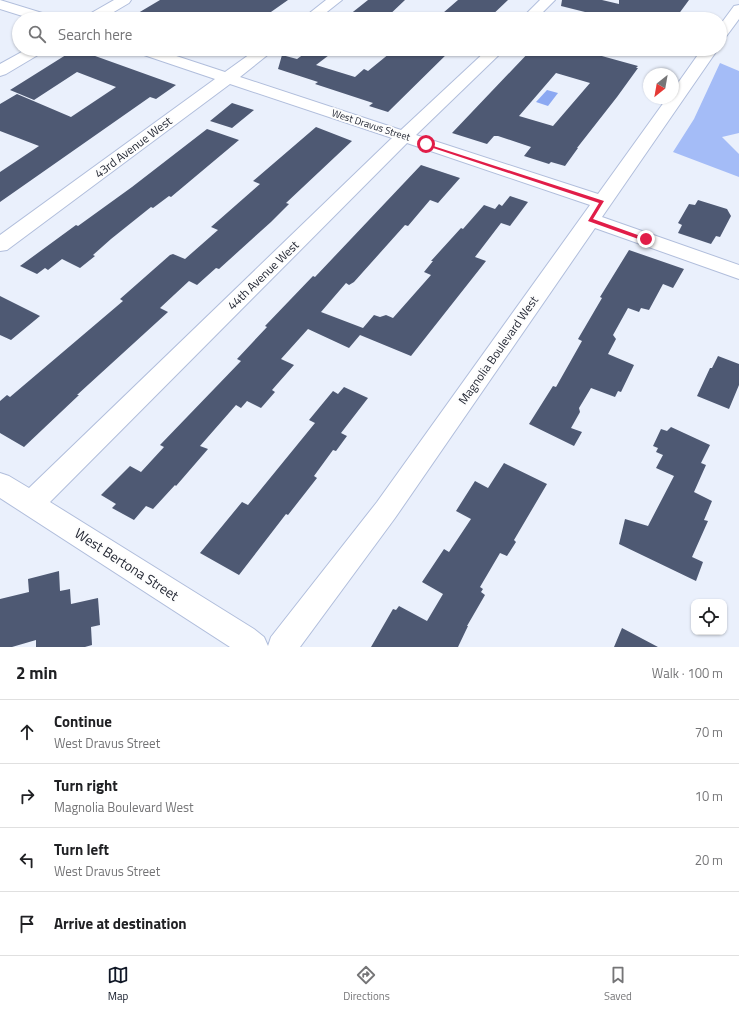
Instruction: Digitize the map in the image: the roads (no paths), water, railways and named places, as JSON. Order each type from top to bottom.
[{"type":"street","points":[[103,12],[124,0]]},
{"type":"street","points":[[319,12],[336,0]]},
{"type":"street","points":[[535,12],[548,0]]},
{"type":"street","points":[[0,4],[25,12]]},
{"type":"street","points":[[727,25],[739,9]]},
{"type":"street","points":[[0,71],[26,56]]},
{"type":"street","name":"West Dravus Street","points":[[161,56],[405,136],[596,211],[739,272]]},
{"type":"street","name":"43rd Avenue West","points":[[0,245],[257,56]]},
{"type":"street","name":"44th Avenue West","points":[[31,503],[405,136],[489,56]]},
{"type":"street","name":"Magnolia Boulevard West","points":[[282,647],[330,586],[386,510],[705,56]]},
{"type":"street","name":"West Bertona Street","points":[[0,484],[244,639],[253,647]]}]
